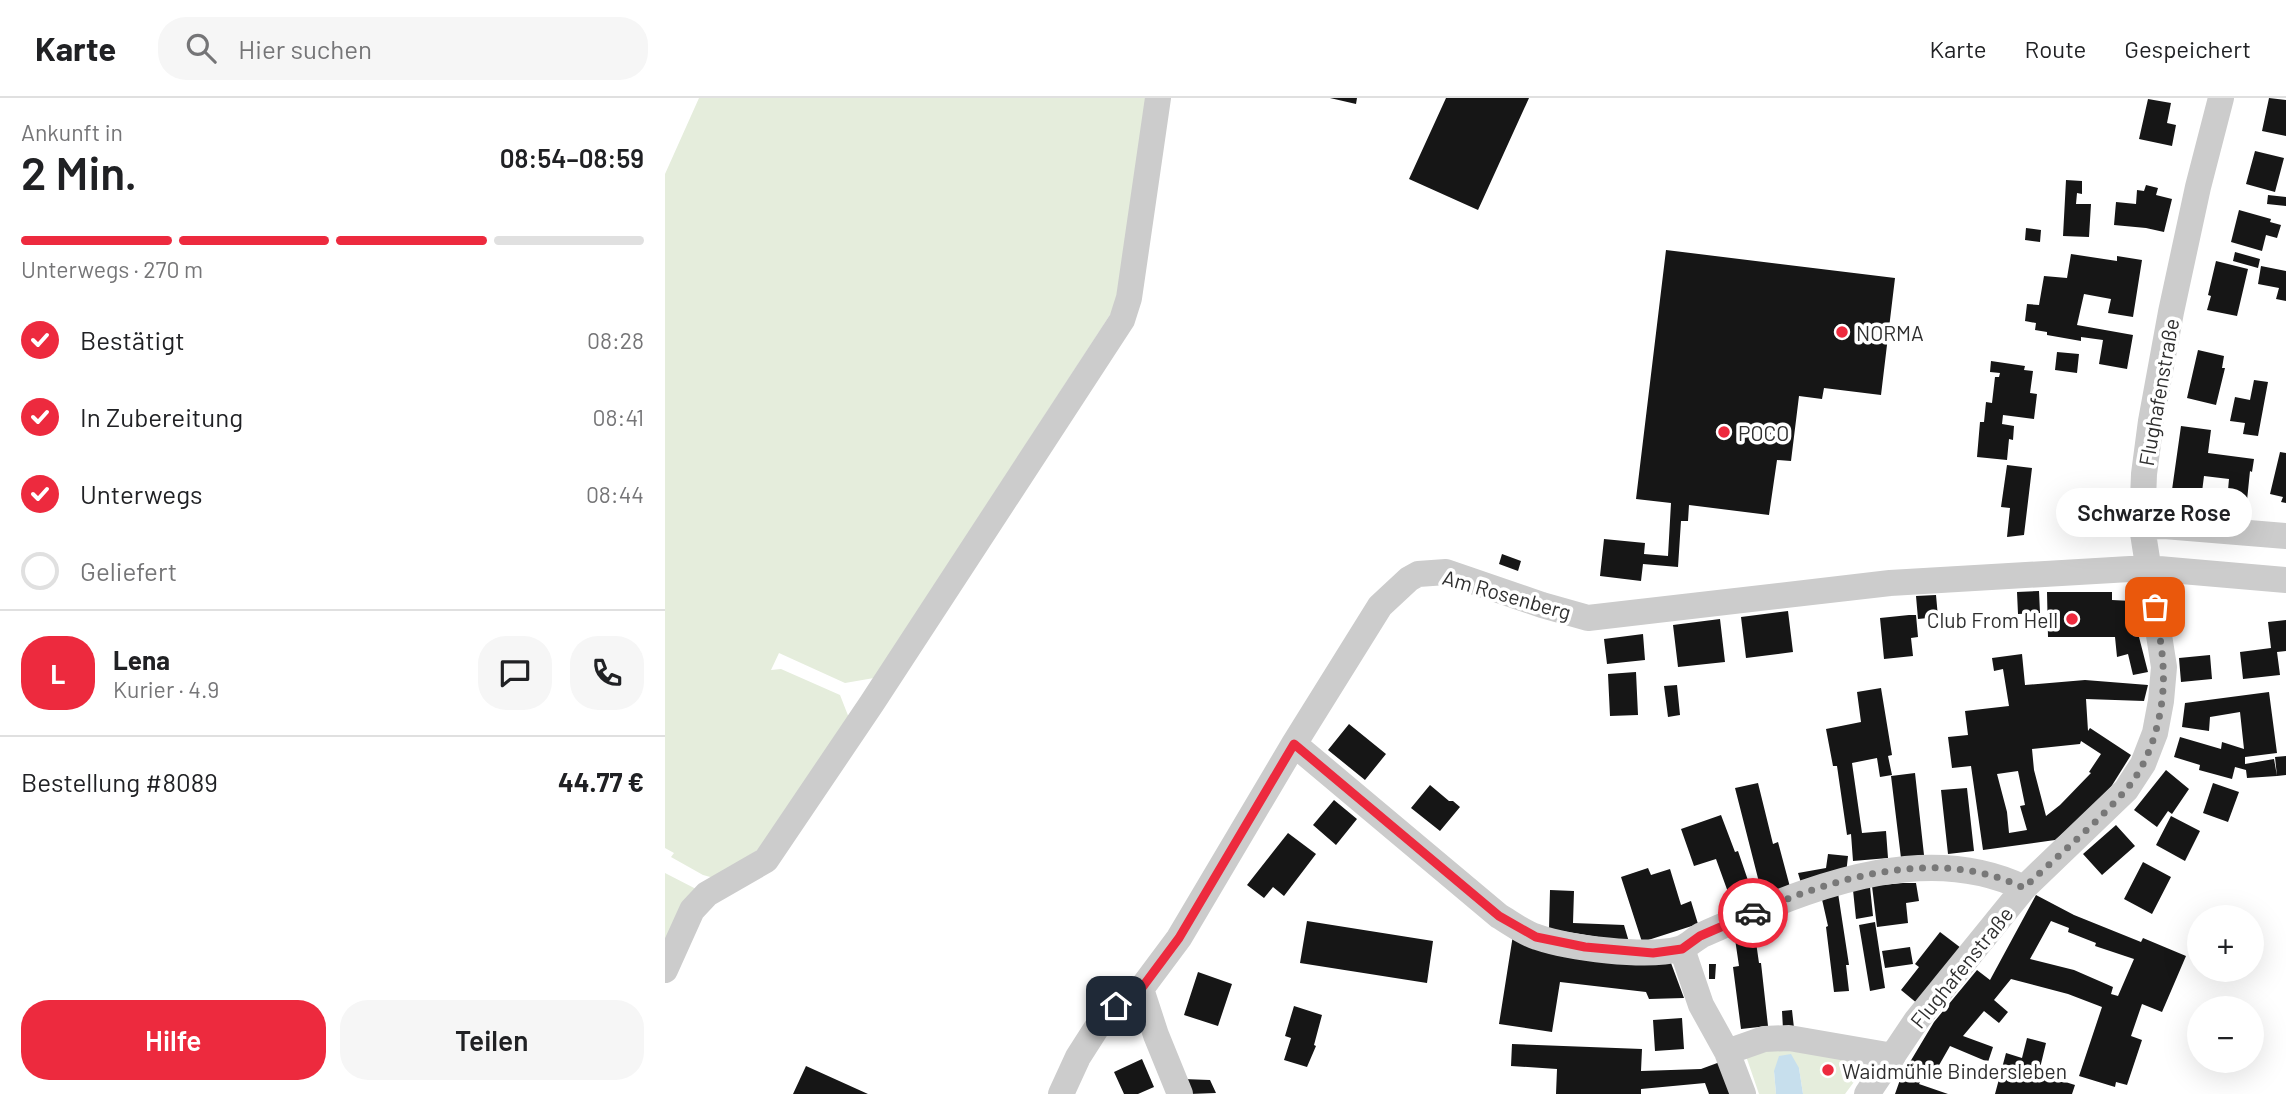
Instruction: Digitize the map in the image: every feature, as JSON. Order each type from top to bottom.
[{"type":"street","points":[[665,970],[692,910],[706,894],[766,860],[872,704],[1122,320],[1129,298],[1158,98]]},
{"type":"street","name":"Flughafenstraße","points":[[1867,1094],[1916,1021],[2024,888],[2126,790],[2143,764],[2155,733],[2164,667],[2142,527],[2144,474],[2153,407],[2198,187],[2221,98]]},
{"type":"street","points":[[2142,527],[2164,526],[2286,536]]},
{"type":"street","name":"Am Rosenberg","points":[[1061,1094],[1078,1057],[1101,1021],[1116,1006],[1141,989],[1179,938],[1380,606],[1414,576],[1446,572],[1588,618],[1621,602],[2147,568],[2286,580]]},
{"type":"street","points":[[1294,744],[1499,916],[1536,937],[1585,947],[1653,953],[1682,949],[1700,936],[1795,896],[1844,880],[1886,872],[1946,868],[2000,877],[2024,888]]},
{"type":"street","points":[[1682,949],[1701,1004],[1727,1052],[1743,1094]]},
{"type":"street","points":[[1141,989],[1180,1094]]},
{"type":"street","points":[[1727,1052],[1764,1039],[1789,1038],[1893,1056]]},
{"type":"green space","points":[[699,98],[1150,98],[1119,301],[874,678],[845,683],[779,653],[771,670],[781,669],[840,695],[849,718],[759,849],[714,878],[703,875],[671,857],[674,853],[665,848],[665,174]]},
{"type":"green space","points":[[665,873],[698,890],[665,952]]},
{"type":"green space","points":[[1765,1047],[1862,1062],[1865,1067],[1845,1094],[1803,1094],[1799,1068],[1774,1071],[1776,1094],[1759,1094],[1746,1056]]},
{"type":"water","points":[[1791,1054],[1799,1068],[1803,1094],[1776,1094],[1774,1071],[1779,1056]]},
{"type":"building","points":[[1330,98],[1357,98],[1356,104]]},
{"type":"building","points":[[1446,98],[1529,98],[1478,210],[1409,179]]},
{"type":"building","points":[[2269,98],[2286,100],[2286,136],[2262,131]]},
{"type":"building","points":[[2148,99],[2171,103],[2167,123],[2176,125],[2172,146],[2139,139]]},
{"type":"building","points":[[2255,151],[2284,158],[2275,192],[2246,184]]},
{"type":"building","points":[[2066,180],[2082,181],[2082,194],[2077,193],[2076,204],[2091,204],[2089,237],[2063,236]]},
{"type":"building","points":[[2146,185],[2158,188],[2156,195],[2172,199],[2164,232],[2114,225],[2116,202],[2136,204],[2137,190],[2144,191]]},
{"type":"building","points":[[2268,195],[2286,197],[2286,206],[2267,204]]},
{"type":"building","points":[[2239,210],[2271,219],[2270,222],[2281,225],[2277,238],[2266,235],[2262,251],[2231,242]]},
{"type":"building","points":[[2026,228],[2041,230],[2040,242],[2025,240]]},
{"type":"building","points":[[1666,250],[1895,278],[1881,395],[1824,388],[1822,399],[1799,396],[1791,461],[1777,460],[1769,515],[1689,505],[1688,521],[1681,521],[1678,567],[1643,564],[1641,581],[1600,576],[1604,539],[1645,543],[1644,554],[1668,556],[1671,503],[1636,499]]},
{"type":"building","points":[[2235,252],[2260,259],[2258,268],[2233,261]]},
{"type":"building","points":[[2071,254],[2117,261],[2117,256],[2142,260],[2133,317],[2108,313],[2111,299],[2084,294],[2077,325],[2133,335],[2127,369],[2099,364],[2103,340],[2081,337],[2081,341],[2047,335],[2047,332],[2035,330],[2036,323],[2025,321],[2027,304],[2039,305],[2044,276],[2067,278]]},
{"type":"building","points":[[2216,261],[2248,269],[2237,316],[2207,310]]},
{"type":"building","points":[[2261,266],[2286,271],[2286,301],[2276,299],[2279,288],[2258,284]]},
{"type":"building","points":[[2198,350],[2224,356],[2222,368],[2225,368],[2216,405],[2187,398]]},
{"type":"building","points":[[2057,352],[2079,354],[2077,373],[2055,370]]},
{"type":"building","points":[[1991,361],[2025,366],[2024,370],[2033,371],[2030,393],[2037,394],[2034,419],[2003,415],[2002,424],[2014,426],[2013,440],[2009,439],[2007,460],[1977,457],[1980,422],[1984,422],[1986,402],[1992,403],[1995,377],[1999,377],[2000,373],[1990,372]]},
{"type":"building","points":[[2254,380],[2268,382],[2258,436],[2243,434],[2245,423],[2230,421],[2235,397],[2250,400]]},
{"type":"building","points":[[2181,426],[2211,430],[2208,453],[2254,459],[2252,472],[2250,471],[2245,520],[2221,518],[2224,490],[2228,490],[2229,479],[2204,476],[2200,508],[2170,504]]},
{"type":"building","points":[[2280,452],[2286,453],[2286,503],[2281,502],[2283,497],[2270,494]]},
{"type":"building","points":[[2007,465],[2032,468],[2024,535],[2007,537],[2010,508],[2001,507]]},
{"type":"building","points":[[1502,554],[1521,561],[1518,571],[1499,564]]},
{"type":"building","points":[[2039,591],[2040,613],[2018,614],[2017,592]]},
{"type":"building","points":[[2047,592],[2112,592],[2112,600],[2132,601],[2133,636],[2139,637],[2148,672],[2133,675],[2128,654],[2117,657],[2115,637],[2048,637]]},
{"type":"building","points":[[1936,595],[1938,617],[1918,619],[1916,596]]},
{"type":"building","points":[[1788,611],[1793,652],[1746,658],[1741,617]]},
{"type":"building","points":[[1916,615],[1918,637],[1911,638],[1913,656],[1884,659],[1880,618]]},
{"type":"building","points":[[1720,619],[1725,662],[1678,667],[1673,625]]},
{"type":"building","points":[[2286,620],[2286,651],[2277,652],[2280,675],[2243,679],[2240,652],[2271,648],[2268,622]]},
{"type":"building","points":[[1643,634],[1645,660],[1607,664],[1604,639]]},
{"type":"building","points":[[2022,654],[2025,685],[2085,680],[2148,685],[2144,701],[2086,699],[2088,731],[2090,728],[2131,755],[2111,787],[2055,840],[1983,850],[1971,766],[1952,768],[1948,737],[1968,735],[1965,711],[2009,706],[2003,669],[1994,671],[1992,658]],"holes":[[[2081,741],[2101,754],[2089,772],[2091,773],[2046,816],[2034,770],[2032,749],[2080,744]],[[2018,771],[2025,805],[2020,806],[2027,830],[2009,833],[2007,812],[1997,774]]]},
{"type":"building","points":[[2210,655],[2212,679],[2181,682],[2179,658]]},
{"type":"building","points":[[1636,672],[1638,715],[1610,716],[1608,674]]},
{"type":"building","points":[[1677,685],[1680,715],[1668,717],[1664,686]]},
{"type":"building","points":[[1881,688],[1892,755],[1888,756],[1892,775],[1880,777],[1877,758],[1852,763],[1862,833],[1886,831],[1888,858],[1853,861],[1851,834],[1847,835],[1837,766],[1833,766],[1826,729],[1861,722],[1857,692]]},
{"type":"building","points":[[2269,692],[2277,753],[2245,757],[2245,764],[2274,759],[2277,776],[2247,778],[2246,770],[2235,767],[2232,779],[2199,770],[2200,765],[2174,757],[2180,737],[2221,749],[2222,742],[2244,749],[2240,712],[2210,717],[2209,731],[2182,727],[2185,703]]},
{"type":"building","points":[[1349,724],[1386,754],[1365,780],[1328,750]]},
{"type":"building","points":[[2286,756],[2286,775],[2277,776],[2275,757]]},
{"type":"building","points":[[2166,770],[2189,789],[2172,814],[2168,811],[2157,827],[2134,810]]},
{"type":"building","points":[[1915,773],[1924,855],[1901,858],[1891,776]]},
{"type":"building","points":[[1758,783],[1773,844],[1778,842],[1790,887],[1762,894],[1735,788]]},
{"type":"building","points":[[2213,783],[2239,792],[2228,822],[2203,813]]},
{"type":"building","points":[[1430,785],[1460,807],[1440,831],[1411,808]]},
{"type":"building","points":[[1967,788],[1974,851],[1948,854],[1941,790]]},
{"type":"building","points":[[1334,800],[1357,819],[1336,845],[1313,825]]},
{"type":"building","points":[[1721,815],[1735,852],[1738,851],[1754,898],[1733,906],[1716,859],[1694,866],[1681,829]]},
{"type":"building","points":[[2171,816],[2200,831],[2185,861],[2156,845]]},
{"type":"building","points":[[2116,825],[2135,846],[2102,875],[2083,854]]},
{"type":"building","points":[[1288,833],[1316,854],[1284,896],[1273,887],[1264,898],[1247,885]]},
{"type":"building","points":[[1828,854],[1848,856],[1846,874],[1801,883],[1798,873],[1826,868]]},
{"type":"building","points":[[2143,862],[2171,877],[2152,914],[2124,899]]},
{"type":"building","points":[[1648,868],[1651,875],[1670,869],[1681,905],[1691,901],[1698,924],[1642,942],[1621,877]]},
{"type":"building","points":[[1916,883],[1919,901],[1906,903],[1908,923],[1877,927],[1872,886]]},
{"type":"building","points":[[1870,887],[1873,916],[1856,919],[1853,890]]},
{"type":"building","points":[[1550,890],[1574,891],[1573,923],[1624,925],[1629,942],[1549,929]]},
{"type":"building","points":[[1838,893],[1849,965],[1846,965],[1849,991],[1834,992],[1828,926],[1821,895]]},
{"type":"building","points":[[2036,895],[2074,915],[2141,942],[2143,938],[2186,956],[2162,1012],[2142,1004],[2131,1036],[2142,1040],[2127,1085],[2116,1082],[2115,1087],[2079,1076],[2102,1007],[2068,994],[2011,979],[1994,1000],[2008,1012],[1999,1023],[1984,1011],[1963,1036],[1993,1047],[1988,1062],[1950,1046],[1934,1074],[1926,1070],[1919,1084],[1948,1094],[1895,1094],[1901,1077],[1934,1022],[1977,970],[1990,980]],"holes":[[[2051,921],[2069,928],[2068,932],[2096,943],[2095,946],[2134,959],[2118,996],[2111,994],[2113,987],[2074,970],[2030,959]]]},
{"type":"building","points":[[1307,921],[1433,941],[1427,983],[1300,963]]},
{"type":"building","points":[[1875,922],[1885,988],[1870,991],[1859,925]]},
{"type":"building","points":[[1940,932],[1961,948],[1918,1004],[1901,990],[1919,967],[1915,964]]},
{"type":"building","points":[[1513,935],[1671,963],[1684,998],[1649,999],[1646,992],[1560,982],[1552,1032],[1499,1024]]},
{"type":"building","points":[[1755,935],[1768,1026],[1741,1029],[1733,967],[1739,966],[1735,939]]},
{"type":"building","points":[[1910,947],[1913,964],[1885,968],[1882,951]]},
{"type":"building","points":[[1709,964],[1716,964],[1715,979],[1709,979]]},
{"type":"building","points":[[1198,972],[1232,984],[1218,1026],[1184,1015]]},
{"type":"building","points":[[1294,1006],[1322,1015],[1314,1045],[1316,1046],[1307,1067],[1284,1060],[1291,1038],[1285,1036]]},
{"type":"building","points":[[1792,1010],[1794,1028],[1783,1029],[1782,1011]]},
{"type":"building","points":[[1682,1018],[1684,1049],[1655,1051],[1653,1020]]},
{"type":"building","points":[[2027,1038],[2046,1043],[2040,1068],[2060,1075],[2059,1080],[2075,1085],[2072,1094],[1995,1094],[2006,1053],[2022,1058]]},
{"type":"building","points":[[1512,1044],[1642,1049],[1641,1071],[1701,1069],[1720,1062],[1731,1094],[1709,1094],[1705,1083],[1641,1089],[1641,1094],[1556,1094],[1557,1069],[1511,1066]]},
{"type":"building","points":[[1142,1059],[1154,1087],[1138,1094],[1124,1094],[1114,1072]]},
{"type":"building","points":[[806,1066],[868,1094],[793,1094]]},
{"type":"building","points":[[1973,1067],[1981,1071],[1978,1079],[1969,1075]]},
{"type":"building","points":[[1183,1079],[1210,1080],[1216,1093],[1190,1094]]},
{"type":"way so far","points":[[1753,913],[1819,887],[1886,872],[1946,868],[2000,877],[2024,888],[2126,790],[2143,764],[2155,733],[2164,667],[2155,607]]},
{"type":"place","name":"NORMA","points":[[1842,332]]},
{"type":"place","name":"POCO","points":[[1724,432]]},
{"type":"place","name":"Schwarze Rose","points":[[2155,607]]},
{"type":"place","name":"Club From Hell","points":[[2072,619]]},
{"type":"place","name":"Waidmühle Bindersleben","points":[[1828,1070]]},
{"type":"route","points":[[1116,1006],[1141,989],[1179,938],[1294,744],[1499,916],[1536,937],[1585,947],[1653,953],[1682,949],[1700,936],[1753,913]]}]
